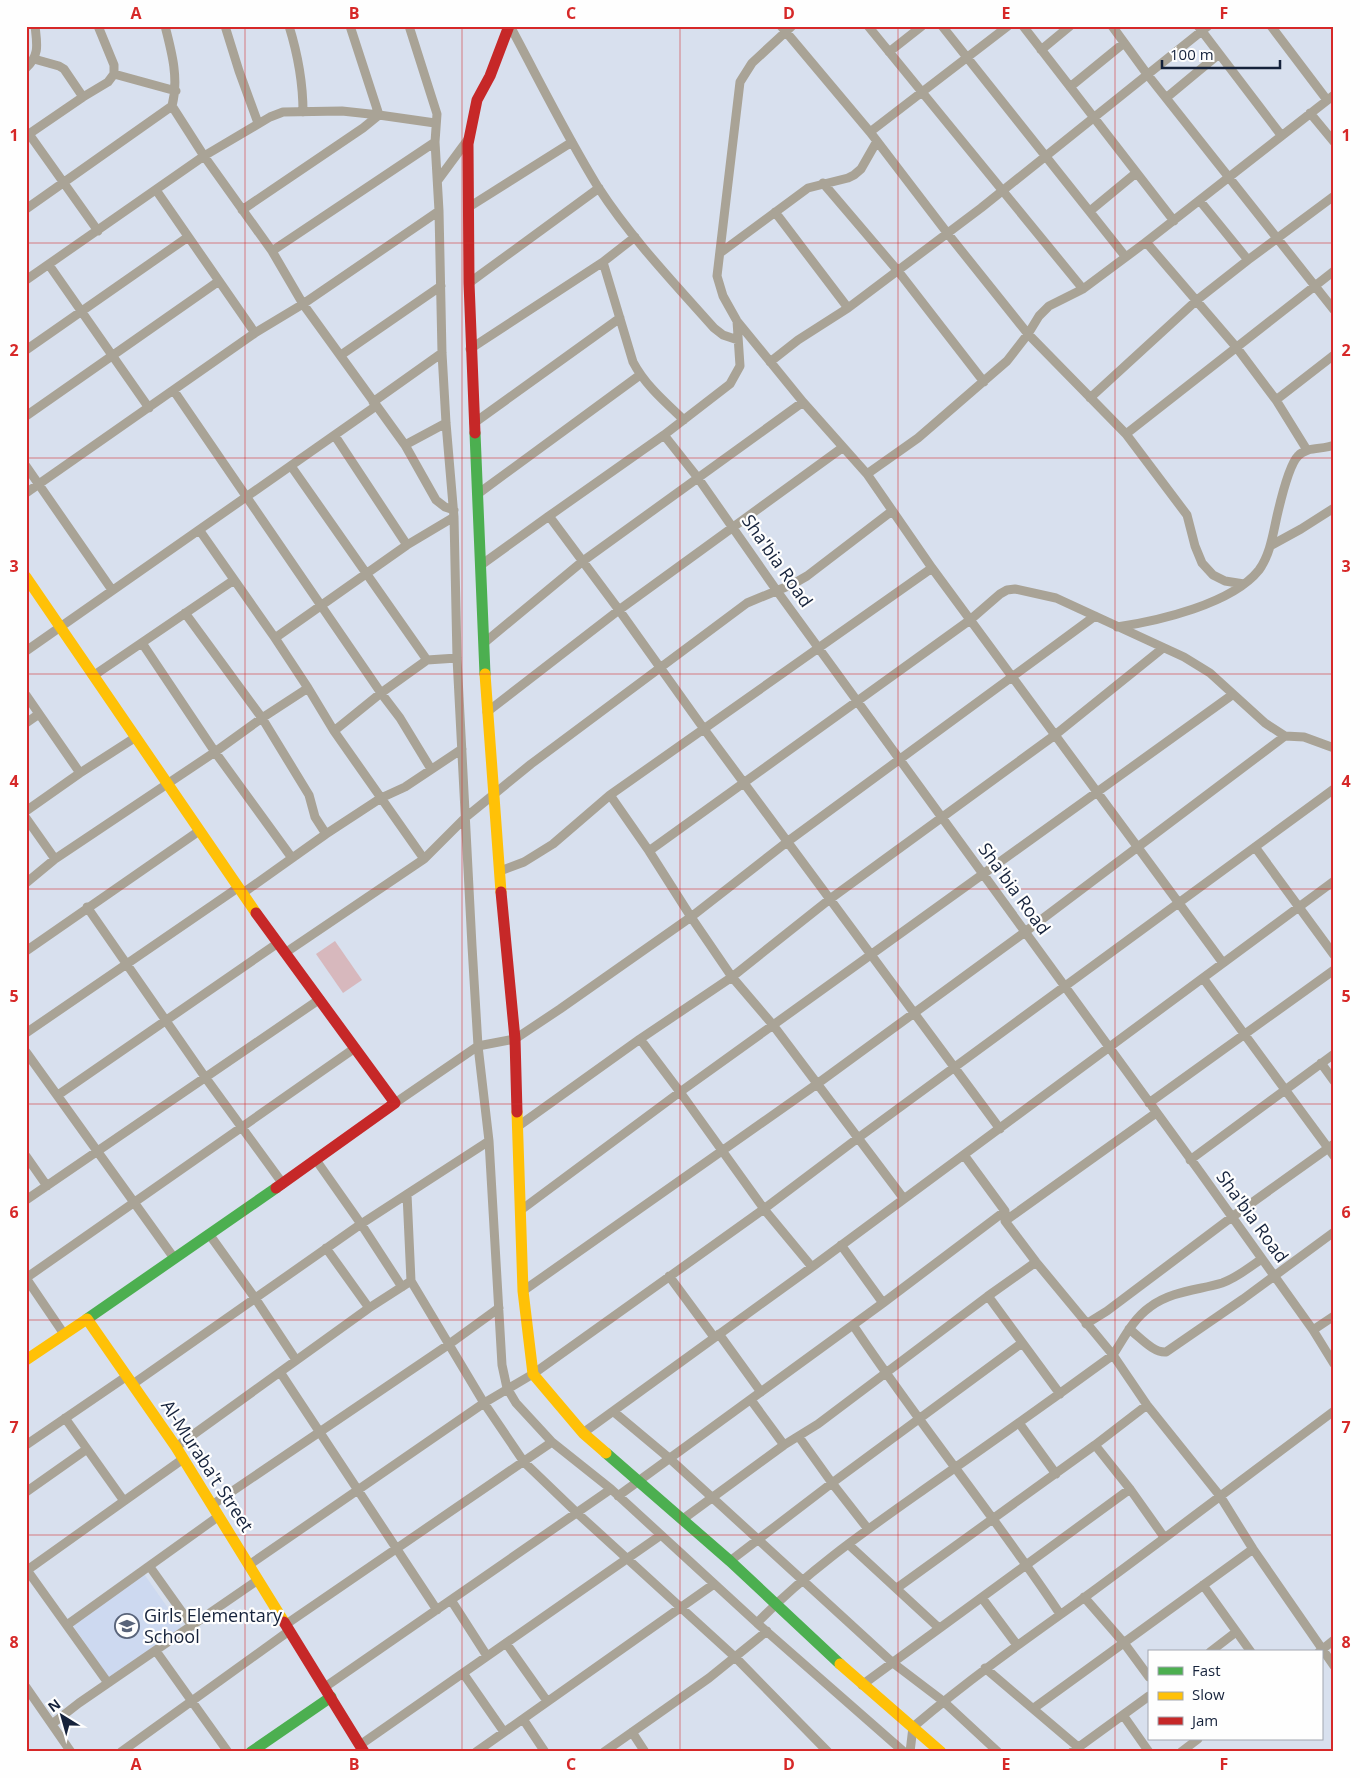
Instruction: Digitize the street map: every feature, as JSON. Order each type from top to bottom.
[{"type":"street","points":[[26,68],[34,59],[37,48],[35,26]]},
{"type":"street","points":[[98,26],[114,65],[114,74],[108,82],[27,135],[64,182],[98,230]]},
{"type":"street","points":[[225,26],[258,123]]},
{"type":"street","points":[[290,26],[303,85],[303,112]]},
{"type":"street","points":[[350,26],[379,114]]},
{"type":"street","points":[[409,26],[437,114],[435,142],[438,180],[442,353],[454,513],[457,658],[478,1046],[489,1141],[502,1365],[507,1388],[516,1403],[552,1442],[611,1489],[757,1623],[904,1752]]},
{"type":"street","points":[[510,26],[478,100],[468,144],[470,349],[479,493],[484,642],[493,795],[515,1039],[523,1291],[532,1374],[583,1433],[730,1561],[862,1685],[941,1752]]},
{"type":"street","points":[[510,26],[572,142],[599,188],[651,258],[714,328],[723,335],[738,340]]},
{"type":"street","points":[[868,26],[1083,289]]},
{"type":"street","points":[[889,52],[922,26]]},
{"type":"street","points":[[942,26],[1125,256]]},
{"type":"street","points":[[870,132],[1008,26]]},
{"type":"street","points":[[1023,26],[1174,222]]},
{"type":"street","points":[[1041,50],[1070,26]]},
{"type":"street","points":[[1112,26],[1147,74],[1334,310]]},
{"type":"street","points":[[866,474],[918,438],[1007,361],[1028,334],[1038,316],[1049,306],[1083,289],[1125,256],[1174,222],[1330,98],[1271,26]]},
{"type":"street","points":[[26,209],[172,106],[176,91],[175,70],[167,27]]},
{"type":"street","points":[[1223,963],[932,568],[866,474],[770,362],[737,320],[723,296],[717,276],[740,82],[752,63],[786,28],[1028,334],[1126,434],[1187,515],[1194,546],[1202,563],[1213,575],[1225,581],[1244,584]]},
{"type":"street","points":[[770,362],[798,340],[848,308],[948,234],[1094,119],[1203,28],[1281,136]]},
{"type":"street","points":[[1070,87],[1124,43]]},
{"type":"street","points":[[1166,98],[1220,54]]},
{"type":"street","points":[[34,59],[59,66],[64,70],[83,97]]},
{"type":"street","points":[[114,74],[176,91]]},
{"type":"street","points":[[172,106],[204,156],[272,251],[303,304],[405,445],[436,500],[454,513]]},
{"type":"street","points":[[26,280],[204,156],[270,116],[283,112],[342,111],[379,114],[435,123]]},
{"type":"street","points":[[1310,113],[1334,142]]},
{"type":"street","points":[[242,210],[363,128],[379,114]]},
{"type":"street","points":[[438,180],[470,136]]},
{"type":"street","points":[[720,253],[808,188],[854,175],[861,169],[877,141]]},
{"type":"street","points":[[272,251],[435,142]]},
{"type":"street","points":[[469,207],[572,142]]},
{"type":"street","points":[[1090,211],[1136,173]]},
{"type":"street","points":[[823,183],[898,271],[984,382]]},
{"type":"street","points":[[469,283],[599,188]]},
{"type":"street","points":[[156,190],[255,333]]},
{"type":"street","points":[[1090,398],[1197,300],[1334,196]]},
{"type":"street","points":[[1200,201],[1248,260]]},
{"type":"street","points":[[26,493],[255,333],[303,304],[439,211]]},
{"type":"street","points":[[775,212],[848,308]]},
{"type":"street","points":[[26,350],[188,237]]},
{"type":"street","points":[[470,349],[603,262],[635,237]]},
{"type":"street","points":[[1146,242],[1237,348],[1276,400],[1307,450]]},
{"type":"street","points":[[603,262],[633,362],[640,375],[684,420]]},
{"type":"street","points":[[49,265],[150,408]]},
{"type":"street","points":[[1126,434],[1334,271]]},
{"type":"street","points":[[26,416],[219,281]]},
{"type":"street","points":[[340,355],[441,286]]},
{"type":"street","points":[[474,423],[620,318]]},
{"type":"street","points":[[481,566],[664,435],[730,384],[740,366],[737,320]]},
{"type":"street","points":[[26,651],[334,436],[442,353]]},
{"type":"street","points":[[1276,400],[1334,355]]},
{"type":"street","points":[[479,493],[640,375]]},
{"type":"street","points":[[174,391],[400,718],[431,769]]},
{"type":"street","points":[[484,642],[583,562],[803,402]]},
{"type":"street","points":[[405,445],[446,423]]},
{"type":"street","name":"Sha'bia Road","points":[[664,435],[698,478],[776,590],[1314,1330],[1334,1364]]},
{"type":"street","points":[[334,436],[407,545]]},
{"type":"street","points":[[1117,627],[1168,618],[1213,601],[1244,584],[1260,569],[1270,546],[1293,463],[1299,455],[1307,450],[1332,447]]},
{"type":"street","points":[[488,712],[619,610],[842,448]]},
{"type":"street","points":[[26,466],[112,590]]},
{"type":"street","points":[[291,466],[427,660]]},
{"type":"street","points":[[1270,546],[1334,508]]},
{"type":"street","points":[[285,953],[424,859],[466,817],[531,764],[748,603],[807,576],[892,511]]},
{"type":"street","points":[[275,638],[454,513]]},
{"type":"street","points":[[549,516],[1000,1129]]},
{"type":"street","points":[[200,531],[275,638],[334,731],[424,859]]},
{"type":"street","points":[[500,871],[524,862],[553,844],[610,795],[932,568]]},
{"type":"street","points":[[27,578],[285,953],[396,1103]]},
{"type":"street","points":[[93,676],[234,580]]},
{"type":"street","points":[[649,851],[970,620],[1000,594],[1015,589],[1056,598],[1184,657],[1210,673],[1265,724],[1285,736],[1304,738],[1334,748]]},
{"type":"street","points":[[185,613],[262,718],[309,795],[315,817],[326,834]]},
{"type":"street","points":[[26,1360],[283,1184],[478,1046],[515,1039],[691,918],[787,842],[1095,616]]},
{"type":"street","points":[[142,643],[215,752],[292,858]]},
{"type":"street","points":[[517,1127],[640,1039],[732,977],[830,900],[1055,735],[1163,648]]},
{"type":"street","points":[[334,731],[381,693],[427,660],[457,658]]},
{"type":"street","points":[[26,883],[55,860],[308,688]]},
{"type":"street","points":[[26,695],[80,773]]},
{"type":"street","points":[[521,1210],[680,1092],[1232,695]]},
{"type":"street","points":[[26,723],[39,714]]},
{"type":"street","points":[[523,1291],[817,1084],[1138,848],[1285,736]]},
{"type":"street","points":[[26,811],[136,737]]},
{"type":"street","points":[[27,1032],[127,963],[292,858],[381,798],[405,787],[462,749]]},
{"type":"street","points":[[249,1565],[484,1403],[532,1374],[764,1209],[1334,788]]},
{"type":"street","points":[[610,795],[732,977],[773,1025],[904,1199]]},
{"type":"street","points":[[26,818],[55,860]]},
{"type":"street","points":[[26,951],[199,830]]},
{"type":"street","points":[[1255,848],[1334,955]]},
{"type":"street","points":[[583,1433],[1000,1129],[1334,880]]},
{"type":"street","points":[[87,907],[205,1077],[283,1184]]},
{"type":"street","points":[[58,1095],[278,943]]},
{"type":"street","points":[[1149,1103],[1334,970]]},
{"type":"street","points":[[1203,978],[1285,1090],[1331,1146],[1334,1156]]},
{"type":"street","points":[[26,1200],[320,999]]},
{"type":"street","points":[[640,1039],[764,1209],[812,1267]]},
{"type":"street","points":[[64,1334],[26,1278],[356,1048]]},
{"type":"street","points":[[26,1052],[174,1258]]},
{"type":"street","points":[[1190,1160],[1334,1054]]},
{"type":"street","points":[[1321,1063],[1334,1082]]},
{"type":"street","points":[[618,1496],[883,1302],[1156,1112]]},
{"type":"street","points":[[26,1445],[65,1418],[130,1380],[255,1298],[361,1224],[489,1141]]},
{"type":"street","points":[[1086,1324],[1107,1311],[1232,1217],[1331,1146]]},
{"type":"street","points":[[964,1155],[1036,1262],[1113,1355],[1147,1405],[1220,1496],[1320,1650],[1334,1640]]},
{"type":"street","points":[[26,1156],[47,1186]]},
{"type":"street","points":[[316,1160],[402,1287]]},
{"type":"street","points":[[407,1194],[412,1281],[448,1345],[524,1462],[735,1657],[828,1752]]},
{"type":"street","points":[[1129,1329],[1154,1350],[1166,1352],[1334,1232]]},
{"type":"street","points":[[209,1234],[296,1360]]},
{"type":"street","points":[[841,1246],[883,1302]]},
{"type":"street","points":[[326,1248],[369,1308]]},
{"type":"street","points":[[757,1623],[804,1579],[848,1544],[1113,1355],[1129,1329],[1152,1305],[1172,1295],[1234,1278],[1262,1259]]},
{"type":"street","points":[[683,1520],[784,1445],[818,1424],[1036,1262]]},
{"type":"street","points":[[669,1276],[761,1392]]},
{"type":"street","points":[[176,1448],[369,1308],[412,1281]]},
{"type":"street","points":[[988,1296],[1060,1394]]},
{"type":"street","points":[[212,1505],[448,1345],[499,1308]]},
{"type":"street","points":[[1314,1330],[1334,1316]]},
{"type":"street","name":"Al-Muraba't Street","points":[[87,1320],[176,1448],[362,1748]]},
{"type":"street","points":[[853,1325],[885,1374],[956,1468],[1060,1614]]},
{"type":"street","points":[[730,1561],[1022,1343]]},
{"type":"street","points":[[280,1372],[437,1610]]},
{"type":"street","points":[[751,1400],[784,1445]]},
{"type":"street","points":[[897,1588],[1096,1445],[1147,1405]]},
{"type":"street","points":[[910,1752],[913,1727],[943,1701],[1334,1411]]},
{"type":"street","points":[[614,1412],[669,1458],[804,1579],[893,1663],[943,1701],[998,1752]]},
{"type":"street","points":[[65,1418],[124,1501]]},
{"type":"street","points":[[1019,1423],[1056,1474]]},
{"type":"street","points":[[799,1436],[832,1483],[868,1529]]},
{"type":"street","points":[[121,1752],[287,1628],[552,1442]]},
{"type":"street","points":[[1096,1445],[1130,1488],[1164,1537]]},
{"type":"street","points":[[26,1492],[87,1449]]},
{"type":"street","points":[[108,1683],[27,1571],[183,1459]]},
{"type":"street","points":[[862,1685],[1130,1488]]},
{"type":"street","points":[[251,1752],[437,1610],[611,1489]]},
{"type":"street","points":[[67,1625],[219,1516]]},
{"type":"street","points":[[362,1748],[463,1673],[661,1535]]},
{"type":"street","points":[[848,1544],[939,1628]]},
{"type":"street","points":[[1034,1708],[1253,1549]]},
{"type":"street","points":[[150,1566],[192,1626]]},
{"type":"street","points":[[52,1724],[108,1683],[258,1580]]},
{"type":"street","points":[[476,1752],[714,1584]]},
{"type":"street","points":[[1203,1585],[1250,1650]]},
{"type":"street","points":[[1084,1597],[1124,1643],[1148,1676]]},
{"type":"street","points":[[982,1598],[1017,1645]]},
{"type":"street","points":[[452,1600],[487,1656]]},
{"type":"street","points":[[604,1752],[709,1678],[766,1631]]},
{"type":"street","points":[[1213,1650],[1236,1632]]},
{"type":"street","points":[[506,1643],[548,1701]]},
{"type":"street","points":[[156,1651],[228,1752]]},
{"type":"street","points":[[1322,1652],[1334,1666]]},
{"type":"street","points":[[985,1668],[1034,1708],[1075,1750],[1148,1697]]},
{"type":"street","points":[[463,1673],[504,1732]]},
{"type":"street","points":[[26,1687],[71,1752]]},
{"type":"street","points":[[1123,1715],[1149,1752]]},
{"type":"street","points":[[523,1719],[545,1752]]},
{"type":"street","points":[[632,1732],[646,1752]]},
{"type":"street","points":[[1181,1752],[1197,1740]]},
{"type":"shaded area","points":[[335,941],[362,980],[343,993],[316,954]]},
{"type":"shaded area","name":"Girls Elementary School","points":[[144,1574],[182,1628],[109,1678],[72,1624]]},
{"type":"traffic: fast","points":[[475,433],[485,674]]},
{"type":"traffic: fast","points":[[87,1319],[276,1188]]},
{"type":"traffic: fast","points":[[606,1453],[730,1561],[840,1664]]},
{"type":"traffic: fast","points":[[251,1752],[331,1697]]},
{"type":"traffic: slow","points":[[26,577],[256,913]]},
{"type":"traffic: slow","points":[[485,674],[501,892]]},
{"type":"traffic: slow","points":[[517,1112],[523,1291],[533,1374],[583,1433],[606,1453]]},
{"type":"traffic: slow","points":[[26,1360],[87,1319],[176,1447],[284,1622]]},
{"type":"traffic: slow","points":[[840,1664],[941,1752]]},
{"type":"traffic: jam","points":[[475,433],[469,283],[468,144],[477,100],[490,76],[509,26]]},
{"type":"traffic: jam","points":[[501,892],[515,1039],[517,1112]]},
{"type":"traffic: jam","points":[[256,913],[395,1103],[276,1188]]},
{"type":"traffic: jam","points":[[284,1622],[364,1752]]},
{"type":"place","name":"Girls Elementary School","points":[[127,1626]]}]
